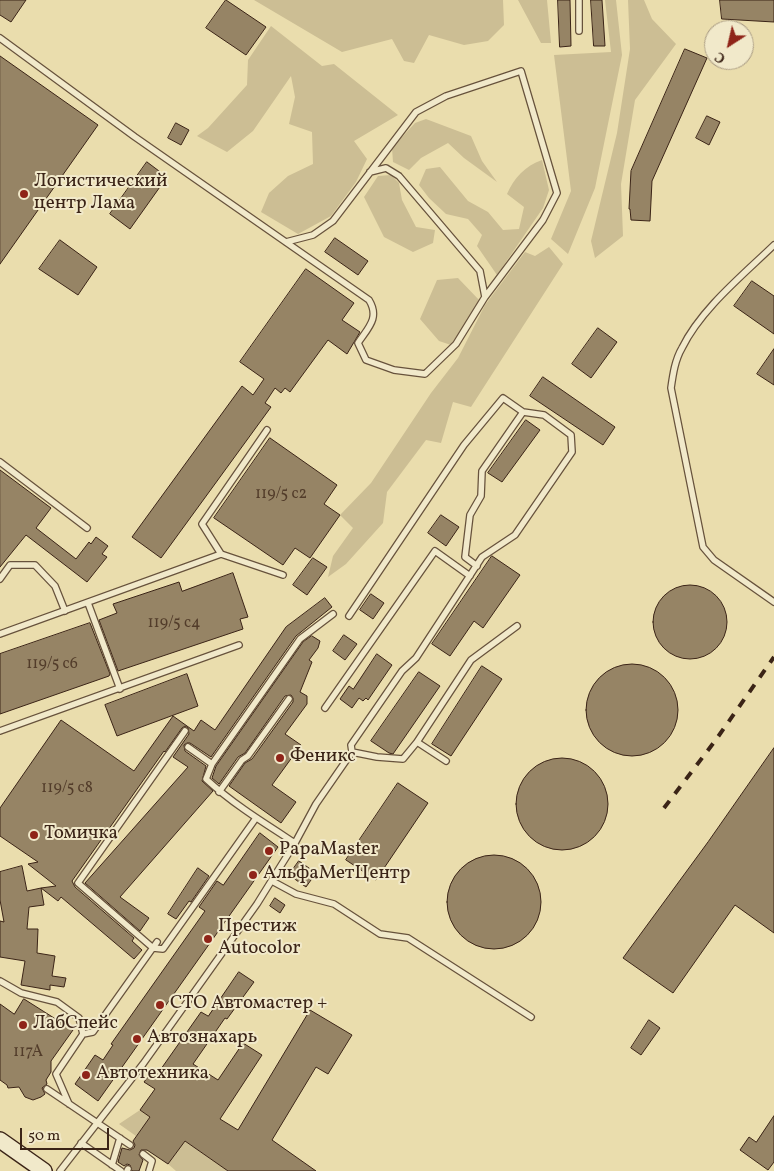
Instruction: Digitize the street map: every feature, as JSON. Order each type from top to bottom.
[{"type":"main road","points":[[0,1140],[44,1171]]},
{"type":"lane","points":[[579,0],[579,31]]},
{"type":"lane","points":[[0,38],[135,137],[369,300],[374,314],[372,322],[358,343],[366,360],[394,370],[426,374],[456,344],[485,298],[543,220],[557,193],[521,71],[446,96],[416,112],[333,221],[313,235],[286,242]]},
{"type":"lane","points":[[370,172],[386,168],[399,176],[480,270],[485,298]]},
{"type":"lane","points":[[774,245],[720,297],[694,327],[682,348],[674,370],[671,388],[703,547],[714,560],[774,602]]},
{"type":"lane","points":[[60,1171],[143,1064],[257,904],[295,843],[316,804],[352,752],[352,745],[402,671],[416,658],[482,557],[515,535],[572,452],[571,435],[544,415],[524,412],[503,398],[464,445],[349,616]]},
{"type":"lane","points":[[477,566],[465,557],[470,515],[481,496],[482,471],[524,412]]},
{"type":"lane","points":[[221,554],[202,524],[268,430]]},
{"type":"lane","points":[[0,462],[87,528]]},
{"type":"lane","points":[[325,708],[434,551],[470,576]]},
{"type":"lane","points":[[0,634],[221,554],[283,575]]},
{"type":"lane","points":[[0,579],[10,566],[35,565],[55,586],[64,611]]},
{"type":"lane","points":[[88,603],[120,689]]},
{"type":"lane","points":[[295,843],[256,818],[220,792],[206,779],[212,764],[300,639],[332,614]]},
{"type":"lane","points":[[352,752],[376,757],[403,759],[417,742],[471,660],[517,626]]},
{"type":"lane","points":[[0,731],[239,645]]},
{"type":"lane","points":[[220,792],[289,699]]},
{"type":"lane","points":[[185,731],[78,884],[153,948],[163,949],[256,818]]},
{"type":"lane","points":[[417,742],[446,761]]},
{"type":"lane","points":[[188,747],[212,764]]},
{"type":"lane","points":[[272,881],[296,894],[334,904],[380,934],[408,938],[531,1017]]},
{"type":"lane","points":[[82,1034],[93,1032],[157,942]]},
{"type":"lane","points":[[0,981],[21,993],[57,1002],[79,1018],[82,1034],[56,1074],[69,1104]]},
{"type":"lane","points":[[47,1090],[130,1145]]},
{"type":"lane","points":[[112,1165],[120,1138]]},
{"type":"lane","points":[[82,1143],[121,1171]]},
{"type":"lane","points":[[144,1154],[152,1160],[149,1171]]},
{"type":"shaded area","points":[[254,0],[503,0],[504,25],[488,41],[464,45],[429,35],[414,63],[404,61],[392,39],[342,52]]},
{"type":"shaded area","points":[[518,0],[547,0],[551,43],[541,43]]},
{"type":"shaded area","points":[[605,0],[616,0],[622,55],[595,188],[568,254],[551,239],[571,191],[554,55],[611,52]]},
{"type":"shaded area","points":[[628,0],[644,0],[652,19],[676,44],[635,100],[621,184],[623,236],[595,258],[591,241],[617,133],[630,49]]},
{"type":"shaded area","points":[[271,26],[322,66],[334,64],[398,115],[354,141],[367,159],[356,182],[331,216],[298,234],[261,212],[269,193],[288,176],[313,164],[312,132],[289,124],[295,97],[291,76],[253,131],[227,152],[197,136],[208,128],[247,85],[248,60]]},
{"type":"shaded area","points":[[426,119],[471,136],[482,161],[497,182],[464,158],[448,143],[421,158],[409,170],[393,162],[392,148],[415,123]]},
{"type":"shaded area","points":[[542,160],[549,190],[543,208],[497,275],[477,246],[482,235],[468,219],[446,214],[429,198],[419,185],[426,169],[440,167],[468,201],[488,212],[503,230],[519,229],[524,207],[507,194],[521,173]]},
{"type":"shaded area","points":[[391,175],[399,183],[402,200],[416,227],[435,230],[433,243],[413,252],[384,237],[364,197],[378,176]]},
{"type":"shaded area","points":[[549,247],[563,264],[471,407],[453,402],[441,443],[426,440],[387,492],[383,523],[346,564],[328,577],[333,556],[353,528],[340,515],[371,483],[431,393],[458,358],[485,305],[525,252],[535,256]]},
{"type":"shaded area","points":[[458,278],[480,301],[451,345],[439,341],[420,319],[437,280]]},
{"type":"shaded area","points":[[140,1110],[228,1171],[176,1171],[168,1164],[177,1152],[142,1128],[136,1136],[119,1124]]},
{"type":"building","points":[[0,0],[26,0],[11,22],[0,15]]},
{"type":"building","points":[[226,0],[266,27],[246,55],[206,28]]},
{"type":"building","points":[[558,0],[570,0],[571,46],[560,47]]},
{"type":"building","points":[[591,0],[602,0],[605,46],[594,46]]},
{"type":"building","points":[[720,0],[774,0],[774,22],[722,19]]},
{"type":"building","points":[[685,49],[704,57],[704,65],[652,181],[650,221],[631,220],[629,209],[631,171]]},
{"type":"building","name":"Логистический центр Лама","points":[[0,56],[98,125],[0,264]]},
{"type":"building","points":[[707,116],[720,122],[709,145],[696,138]]},
{"type":"building","points":[[176,123],[189,130],[181,145],[168,138]]},
{"type":"building","points":[[147,162],[167,177],[130,229],[110,214]]},
{"type":"building","points":[[335,238],[368,261],[358,275],[325,252]]},
{"type":"building","points":[[60,240],[97,267],[78,295],[39,269]]},
{"type":"building","points":[[306,269],[354,303],[342,320],[360,332],[347,354],[328,340],[290,392],[285,388],[281,393],[275,388],[265,403],[271,407],[161,558],[132,537],[242,386],[253,395],[264,379],[240,362]]},
{"type":"building","points":[[752,281],[774,296],[774,334],[734,306]]},
{"type":"building","points":[[598,328],[617,342],[591,378],[572,364]]},
{"type":"building","points":[[774,349],[774,385],[757,374]]},
{"type":"building","points":[[543,377],[615,427],[603,445],[530,396]]},
{"type":"building","points":[[526,420],[540,430],[502,482],[488,473]]},
{"type":"building","points":[[270,438],[337,485],[324,504],[340,515],[310,558],[295,548],[283,565],[214,518]]},
{"type":"building","points":[[0,470],[51,508],[36,528],[76,559],[89,542],[91,544],[96,537],[108,546],[102,554],[107,557],[87,582],[26,535],[0,567]]},
{"type":"building","points":[[441,515],[459,527],[446,546],[428,533]]},
{"type":"building","points":[[492,556],[520,575],[483,628],[474,621],[450,656],[432,644]]},
{"type":"building","points":[[313,558],[327,567],[307,595],[293,585]]},
{"type":"building","points":[[233,573],[248,617],[240,619],[243,629],[118,671],[99,620],[117,613],[113,604],[179,582],[182,591]]},
{"type":"building","points":[[690,585],[704,588],[716,596],[724,608],[727,622],[724,636],[716,648],[704,656],[690,659],[676,656],[664,648],[656,636],[653,622],[656,608],[664,596],[676,588]]},
{"type":"building","points":[[371,594],[384,603],[373,619],[360,610]]},
{"type":"building","points":[[325,598],[332,607],[296,636],[211,757],[190,743],[184,745],[185,751],[206,766],[202,781],[213,791],[120,897],[149,918],[140,931],[85,883],[188,767],[173,757],[189,734],[188,728],[185,726],[182,728],[164,751],[72,881],[75,887],[134,938],[132,941],[142,950],[134,959],[61,897],[58,901],[41,888],[56,886],[28,864],[38,862],[0,836],[0,808],[61,720],[134,771],[173,716],[194,731],[201,720],[215,730],[286,627]]},
{"type":"building","points":[[90,623],[110,674],[109,676],[0,714],[0,654]]},
{"type":"building","points":[[344,635],[357,644],[345,660],[333,651]]},
{"type":"building","points":[[312,636],[320,641],[318,648],[309,660],[312,662],[300,692],[307,696],[307,704],[285,734],[301,745],[272,785],[296,802],[281,823],[229,786],[245,763],[252,759],[293,702],[291,695],[285,696],[245,753],[238,757],[219,784],[212,778],[216,766],[303,642]]},
{"type":"building","points":[[377,654],[392,665],[368,700],[366,698],[363,701],[359,698],[352,708],[340,699],[349,686],[353,689]]},
{"type":"building","points":[[623,664],[641,664],[658,671],[671,684],[678,701],[678,719],[671,736],[658,749],[641,756],[623,756],[606,749],[593,736],[586,719],[586,701],[593,684],[606,671]]},
{"type":"building","points":[[482,666],[502,679],[451,756],[432,744]]},
{"type":"building","points":[[419,672],[440,686],[393,754],[389,753],[371,741]]},
{"type":"building","points":[[187,674],[198,706],[117,736],[105,705]]},
{"type":"building","points":[[774,748],[774,933],[735,905],[673,993],[623,958]]},
{"type":"building","points":[[562,758],[580,761],[595,771],[605,786],[608,804],[605,822],[595,837],[580,847],[562,850],[544,847],[529,837],[519,822],[516,804],[519,786],[529,771],[544,761]]},
{"type":"building","points":[[398,783],[428,803],[376,880],[346,860]]},
{"type":"building","points":[[260,833],[278,847],[98,1101],[75,1084],[95,1055],[103,1060],[113,1045],[111,1044],[205,911],[199,907],[217,881],[223,885]]},
{"type":"building","points":[[494,855],[512,859],[527,869],[537,884],[541,902],[537,920],[527,935],[512,945],[494,949],[476,945],[461,935],[451,920],[447,902],[451,884],[461,869],[476,859]]},
{"type":"building","points":[[299,861],[316,873],[306,887],[289,875]]},
{"type":"building","points":[[22,866],[27,891],[41,888],[44,905],[29,907],[27,929],[38,929],[37,953],[55,956],[52,976],[66,978],[64,987],[50,985],[50,990],[21,985],[25,961],[0,957],[0,921],[4,922],[0,900],[0,872]]},
{"type":"building","points":[[198,868],[209,876],[191,902],[189,901],[176,919],[168,914]]},
{"type":"building","points":[[275,898],[285,905],[280,913],[270,906]]},
{"type":"building","points":[[239,972],[254,982],[227,1019],[225,1018],[193,1064],[218,1080],[243,1043],[262,1055],[220,1119],[238,1130],[310,1010],[352,1035],[328,1074],[316,1067],[272,1140],[316,1171],[228,1171],[185,1141],[168,1164],[147,1150],[141,1150],[139,1155],[143,1160],[139,1171],[132,1171],[130,1165],[124,1166],[118,1162],[122,1148],[130,1150],[134,1148],[133,1141],[150,1117],[140,1110],[155,1089],[144,1082],[151,1073],[156,1076],[201,1012],[208,1016]]},
{"type":"building","points":[[24,999],[73,1030],[51,1061],[51,1072],[46,1080],[47,1084],[42,1088],[45,1094],[33,1100],[25,1097],[19,1087],[8,1088],[0,1080],[0,1004],[14,1014]]},
{"type":"building","points":[[649,1020],[660,1028],[641,1055],[631,1048]]},
{"type":"building","points":[[774,1116],[774,1162],[768,1170],[740,1150],[749,1137],[756,1142]]},
{"type":"railway","points":[[664,808],[715,741],[774,657]]},
{"type":"place","name":"Логистический центр Лама","points":[[24,194]]},
{"type":"place","name":"Феникс","points":[[280,758]]},
{"type":"place","name":"Томичка","points":[[34,835]]},
{"type":"place","name":"PapaMaster","points":[[269,851]]},
{"type":"place","name":"АльфаМетЦентр","points":[[253,875]]},
{"type":"place","name":"Престиж Autocolor","points":[[208,939]]},
{"type":"place","name":"СТО Автомастер +","points":[[160,1005]]},
{"type":"place","name":"ЛабСпейс","points":[[23,1025]]},
{"type":"place","name":"Автознахарь","points":[[137,1039]]},
{"type":"place","name":"Автотехника","points":[[86,1075]]}]
